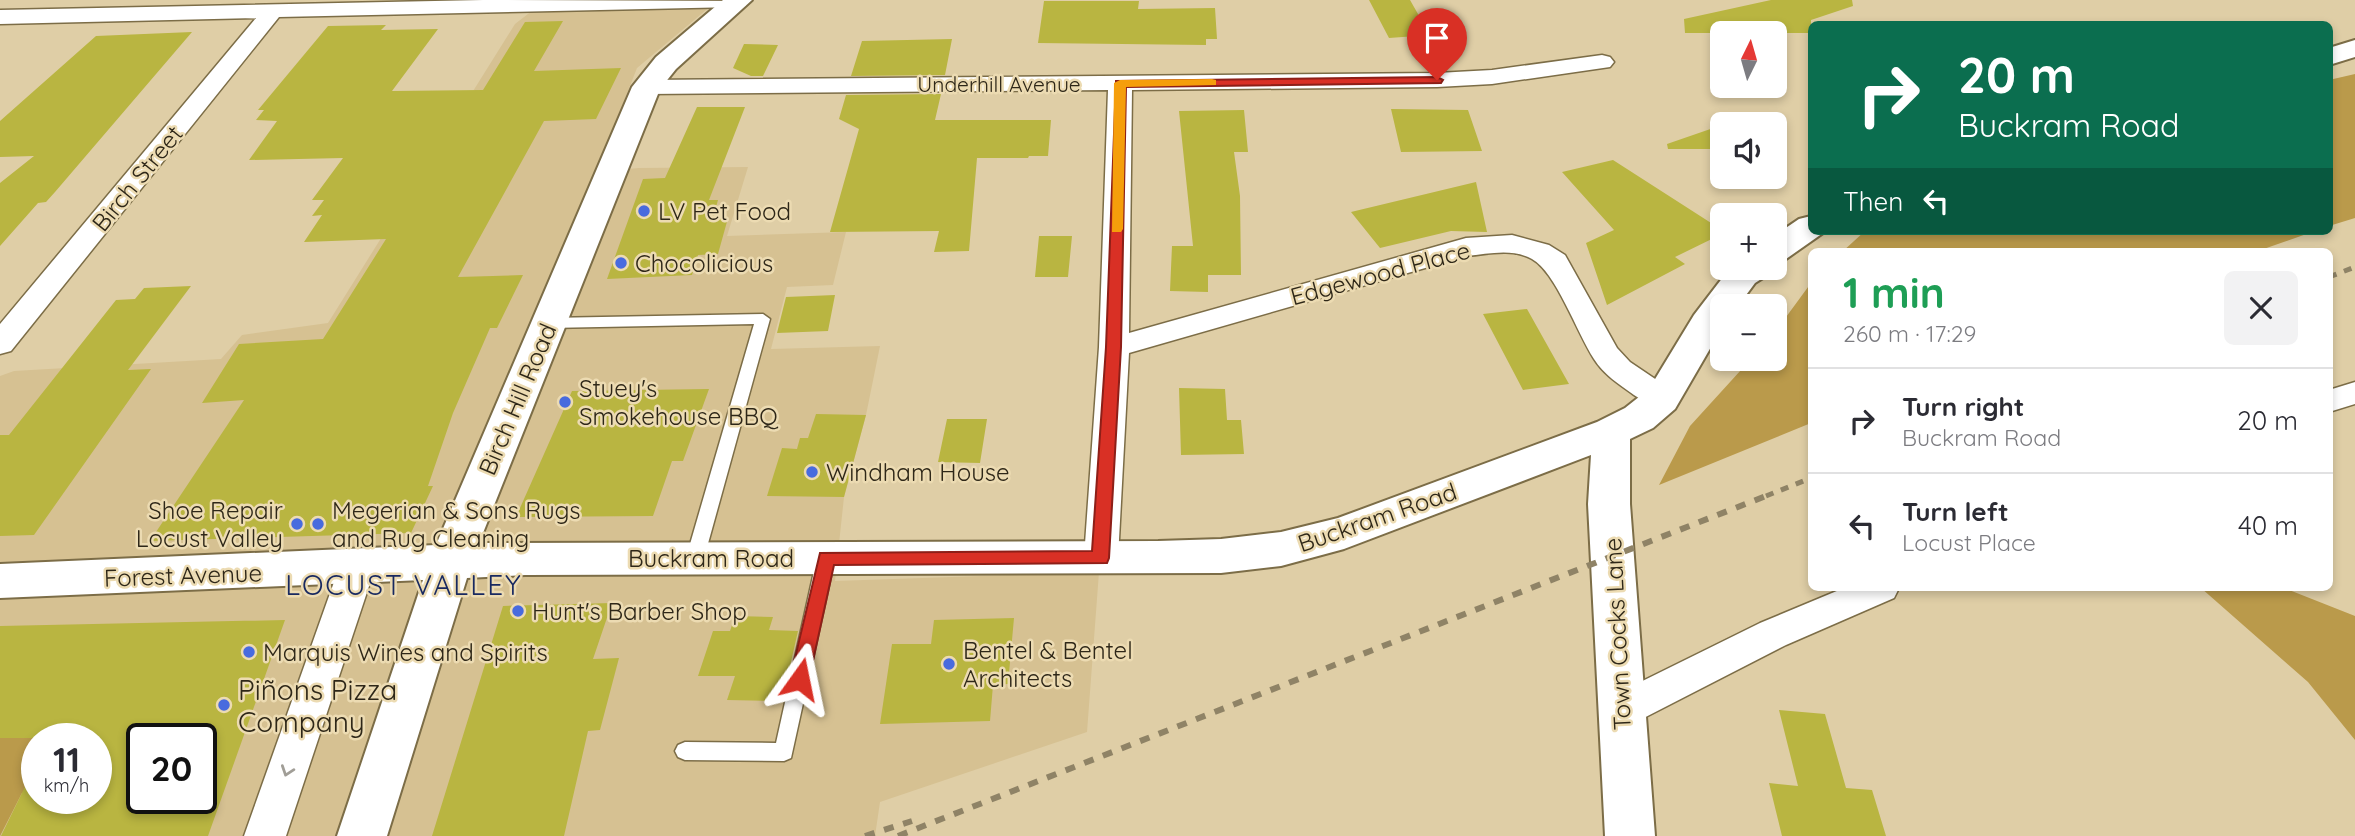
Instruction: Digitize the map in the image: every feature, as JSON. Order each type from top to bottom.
[{"type":"main road","name":"Birch Hill Road","points":[[362,836],[450,562],[646,87],[666,63],[738,1]]},
{"type":"main road","points":[[2333,56],[2355,48]]},
{"type":"main road","points":[[1787,243],[1808,228]]},
{"type":"main road","name":"Buckram Road","points":[[450,562],[525,558],[1101,558],[1221,556],[1281,549],[1344,533],[1611,432],[1639,418],[1662,399],[1707,323],[1740,280]]},
{"type":"main road","name":"Town Cocks Lane","points":[[1611,432],[1609,504],[1630,836]]},
{"type":"main road","name":"Forest Avenue","points":[[0,581],[450,562]]},
{"type":"street","points":[[91,15],[108,0]]},
{"type":"street","points":[[0,18],[738,1]]},
{"type":"street","name":"Birch Street","points":[[0,344],[273,12]]},
{"type":"street","name":"Underhill Avenue","points":[[646,87],[1437,80],[1492,77],[1602,62]]},
{"type":"street","points":[[1101,558],[1114,347],[1120,83]]},
{"type":"street","name":"Edgewood Place","points":[[1114,347],[1466,247],[1511,244],[1539,251],[1555,261],[1606,354],[1619,369],[1662,399]]},
{"type":"street","points":[[2333,400],[2355,393]]},
{"type":"street","points":[[265,836],[357,568]]},
{"type":"street","points":[[1620,710],[1773,634],[1874,591]]},
{"type":"lane","points":[[548,323],[763,318],[695,558]]},
{"type":"lane","points":[[685,751],[784,752],[826,558]]},
{"type":"shaded area","points":[[546,0],[718,0],[637,68],[596,172],[639,168],[748,167],[727,236],[846,232],[833,285],[787,287],[771,349],[880,346],[866,415],[844,497],[835,581],[1099,572],[1087,732],[880,802],[875,836],[0,836],[0,376],[14,371],[221,359],[242,335],[328,323],[515,24]]},
{"type":"shaded area","points":[[2355,74],[2355,218],[2333,225],[2333,79]]},
{"type":"shaded area","points":[[1861,235],[2304,235],[2266,248],[1846,248]]},
{"type":"shaded area","points":[[1808,287],[1808,424],[1659,485],[1690,426],[1740,371],[1787,371],[1787,316]]},
{"type":"shaded area","points":[[2204,591],[2292,591],[2355,616],[2355,740],[2308,682]]},
{"type":"shaded area","points":[[150,693],[112,725],[35,723]]},
{"type":"shaded area","points":[[21,727],[21,795],[0,836],[0,732]]},
{"type":"building","points":[[1369,0],[1410,0],[1430,35],[1389,38]]},
{"type":"building","points":[[1771,0],[1852,0],[1853,6],[1808,21],[1808,33],[1787,33],[1787,21],[1710,21],[1710,33],[1685,33],[1684,19]]},
{"type":"building","points":[[1044,1],[1139,1],[1138,9],[1215,8],[1217,39],[1206,39],[1206,45],[1038,43]]},
{"type":"building","points":[[563,21],[534,71],[621,68],[596,119],[544,121],[458,277],[523,275],[497,328],[490,328],[453,413],[428,486],[433,486],[411,533],[150,541],[244,400],[202,403],[239,344],[323,339],[386,239],[304,242],[322,215],[312,216],[324,200],[312,200],[343,158],[249,160],[277,121],[256,120],[264,110],[258,110],[328,26],[386,25],[381,30],[438,29],[392,91],[483,90],[525,22]]},
{"type":"building","points":[[192,32],[55,192],[46,202],[38,203],[0,246],[0,183],[34,156],[0,157],[0,121],[96,36]]},
{"type":"building","points":[[952,39],[945,75],[851,76],[862,41]]},
{"type":"building","points":[[744,44],[778,45],[763,76],[751,76],[733,68]]},
{"type":"building","points":[[941,94],[935,120],[1051,120],[1048,156],[977,158],[969,251],[934,252],[939,231],[830,232],[859,129],[839,119],[846,95]]},
{"type":"building","points":[[697,107],[745,107],[709,200],[718,200],[713,218],[728,218],[718,254],[698,255],[692,275],[607,279],[643,179],[665,178]]},
{"type":"building","points":[[1391,109],[1468,110],[1482,151],[1401,152]]},
{"type":"building","points":[[1244,110],[1248,152],[1234,152],[1240,196],[1241,275],[1208,275],[1208,292],[1170,291],[1172,246],[1193,246],[1179,111]]},
{"type":"building","points":[[1710,129],[1710,149],[1668,149],[1667,144]]},
{"type":"building","points":[[1613,160],[1710,222],[1710,240],[1675,257],[1685,264],[1607,305],[1586,243],[1614,230],[1562,172]]},
{"type":"building","points":[[1476,182],[1487,232],[1451,231],[1380,248],[1351,212]]},
{"type":"building","points":[[1039,236],[1072,236],[1068,277],[1035,277]]},
{"type":"building","points":[[191,286],[128,370],[151,369],[34,535],[0,536],[0,435],[9,435],[116,300],[135,299],[144,288]]},
{"type":"building","points":[[835,295],[828,331],[777,333],[786,297]]},
{"type":"building","points":[[1527,309],[1569,384],[1523,390],[1483,314]]},
{"type":"building","points":[[1179,388],[1225,389],[1227,420],[1241,420],[1244,454],[1181,455]]},
{"type":"building","points":[[709,389],[683,461],[672,461],[653,516],[516,517],[572,391]]},
{"type":"building","name":"Windham House","points":[[816,414],[866,415],[844,497],[767,496],[782,448],[797,449],[800,438],[808,438]]},
{"type":"building","points":[[947,419],[987,419],[980,463],[938,462]]},
{"type":"building","points":[[612,603],[593,659],[619,658],[600,730],[588,731],[564,836],[432,836],[503,606]]},
{"type":"building","points":[[735,616],[773,617],[769,630],[798,631],[782,701],[727,700],[735,676],[698,676],[713,631],[730,631]]},
{"type":"building","name":"Bentel & Bentel Architects","points":[[1014,618],[1008,684],[993,685],[990,721],[880,724],[892,644],[931,644],[934,620]]},
{"type":"building","points":[[285,620],[217,811],[217,723],[126,723],[126,814],[216,814],[208,836],[1,836],[21,795],[21,814],[112,814],[112,723],[21,723],[21,738],[0,738],[0,626]]},
{"type":"building","points":[[1779,710],[1825,714],[1846,788],[1872,790],[1886,836],[1782,836],[1769,783],[1798,786]]},
{"type":"railway","points":[[2333,275],[2355,267]]},
{"type":"railway","points":[[1771,494],[1808,479]]},
{"type":"railway","points":[[898,836],[1771,494]]},
{"type":"railway","points":[[1766,496],[1771,494]]},
{"type":"railway","points":[[865,836],[912,821]]},
{"type":"slow traffic","points":[[1117,229],[1120,83],[1212,83]]},
{"type":"place","name":"LV Pet Food","points":[[644,211]]},
{"type":"place","name":"Chocolicious","points":[[621,263]]},
{"type":"place","name":"Stuey's Smokehouse BBQ","points":[[565,402]]},
{"type":"place","name":"Windham House","points":[[812,472]]},
{"type":"place","name":"Shoe Repair Locust Valley","points":[[297,524]]},
{"type":"place","name":"Megerian & Sons Rugs and Rug Cleaning","points":[[318,524]]},
{"type":"place","name":"Hunt's Barber Shop","points":[[518,611]]},
{"type":"place","name":"Marquis Wines and Spirits","points":[[249,652]]},
{"type":"place","name":"Bentel & Bentel Architects","points":[[949,664]]},
{"type":"place","name":"Piñons Pizza Company","points":[[224,705]]},
{"type":"district","name":"LOCUST VALLEY","points":[[404,584]]},
{"type":"route","points":[[800,679],[826,558],[1101,558],[1114,347],[1120,83],[1437,80]]}]
